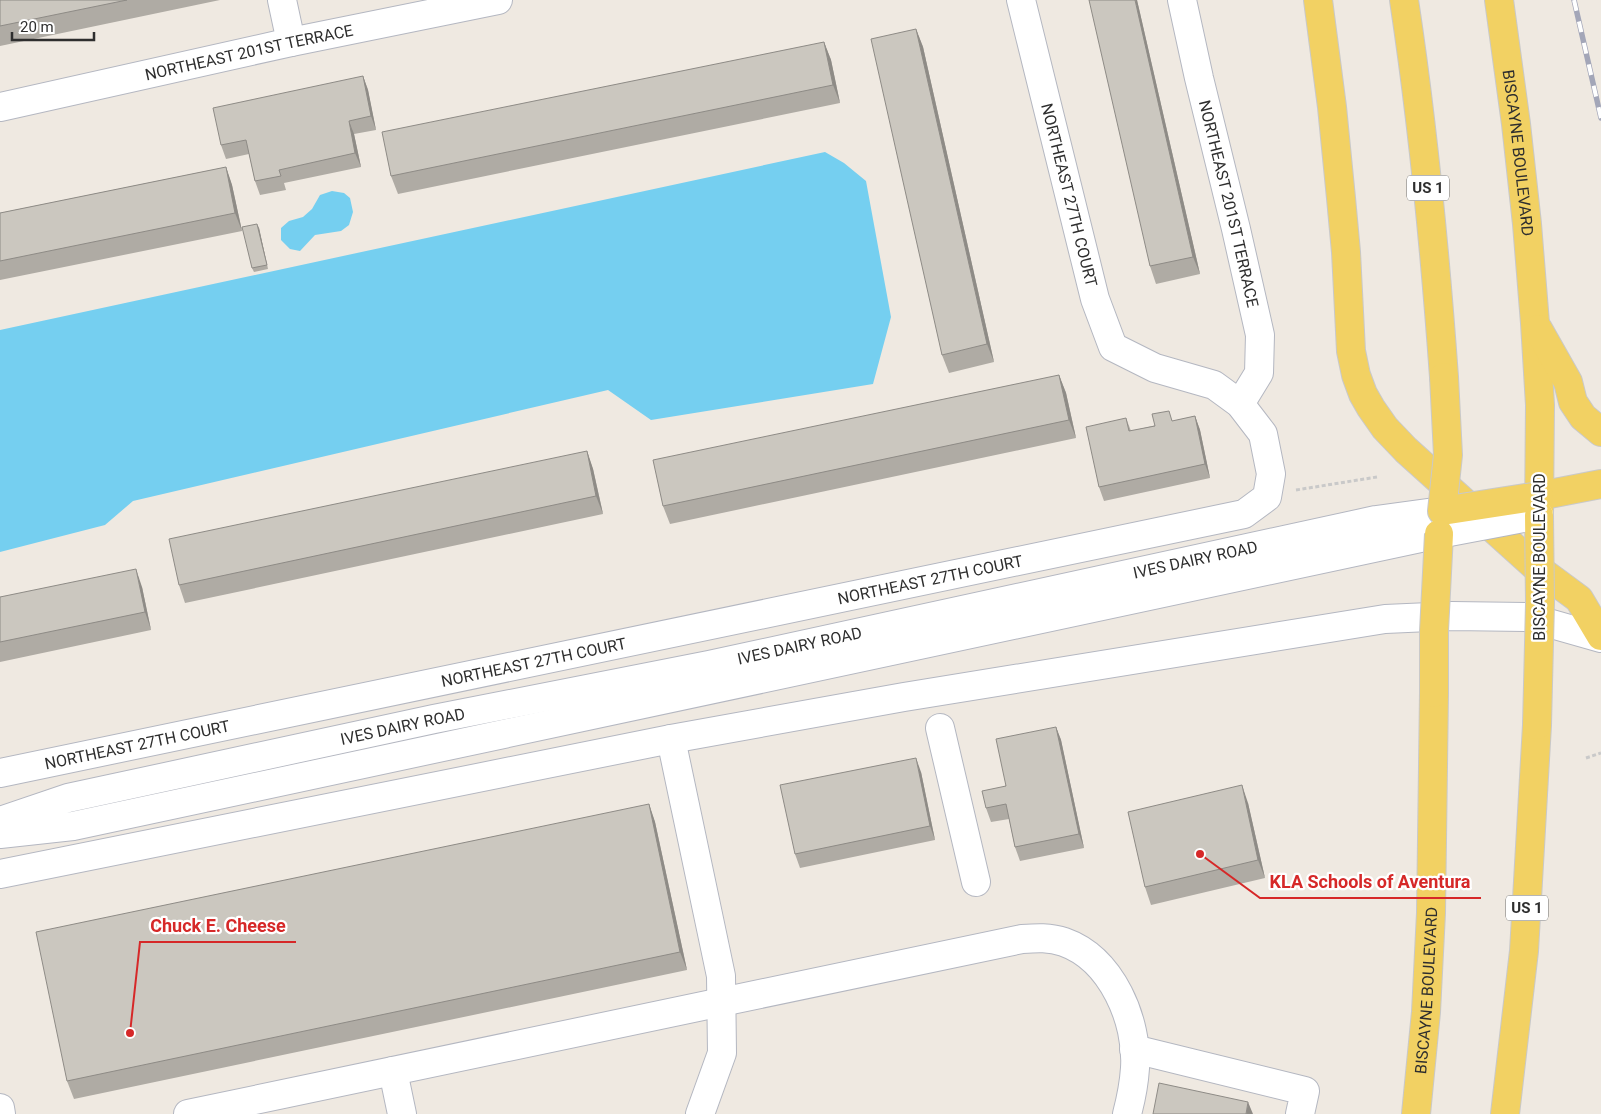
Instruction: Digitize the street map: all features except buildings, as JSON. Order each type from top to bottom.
[{"type":"main road","points":[[1318,0],[1332,107],[1341,198],[1351,351],[1356,375],[1363,394],[1385,428],[1406,450],[1537,568],[1579,599],[1601,637]]},
{"type":"main road","name":"BISCAYNE BOULEVARD","points":[[1404,0],[1415,79],[1437,275],[1448,455],[1440,522],[1434,630],[1431,923],[1426,1012],[1416,1114]]},
{"type":"main road","name":"BISCAYNE BOULEVARD","points":[[1499,0],[1527,224],[1540,406],[1540,611],[1537,725],[1524,951],[1505,1114]]},
{"type":"main road","points":[[1535,323],[1568,382],[1574,402],[1583,417],[1601,432]]},
{"type":"main road","name":"IVES DAIRY ROAD","points":[[1539,506],[1601,484]]},
{"type":"street","points":[[282,0],[291,42]]},
{"type":"street","name":"NORTHEAST 201ST TERRACE","points":[[0,107],[291,42],[498,0]]},
{"type":"street","name":"NORTHEAST 27TH COURT","points":[[0,773],[1244,514],[1267,497],[1271,474],[1263,434],[1240,404],[1214,385],[1155,368],[1113,346],[1095,299],[1021,0]]},
{"type":"street","name":"NORTHEAST 201ST TERRACE","points":[[1182,0],[1260,334],[1259,373],[1240,404]]},
{"type":"street","name":"IVES DAIRY ROAD","points":[[0,834],[83,824],[1309,548],[1376,520],[1440,522],[1539,506]]},
{"type":"street","name":"IVES DAIRY ROAD","points":[[0,821],[68,798],[434,719],[1309,548]]},
{"type":"street","points":[[0,874],[672,739],[904,697],[1396,618],[1527,616],[1601,637]]},
{"type":"street","points":[[940,728],[976,882]]},
{"type":"street","points":[[672,739],[721,976],[722,1053],[700,1114]]},
{"type":"street","points":[[188,1114],[1022,939],[1044,938],[1064,942],[1088,956],[1105,971],[1121,998],[1130,1024],[1135,1067],[1127,1114]]},
{"type":"street","points":[[1134,1049],[1305,1091],[1300,1114]]},
{"type":"street","points":[[393,1071],[402,1114]]},
{"type":"street","points":[[0,1108],[1,1114]]},
{"type":"path","points":[[1298,489],[1377,477]]},
{"type":"path","points":[[1586,758],[1601,753]]},
{"type":"water","points":[[825,152],[844,163],[866,181],[891,317],[873,384],[651,420],[608,390],[133,501],[105,525],[0,552],[0,330]]},
{"type":"water","points":[[332,191],[344,193],[350,198],[353,212],[349,225],[341,231],[315,235],[300,251],[290,249],[281,240],[281,228],[289,221],[303,217],[312,209],[320,195]]},
{"type":"railway","points":[[1574,0],[1601,118]]},
{"type":"place","name":"KLA Schools of Aventura","points":[[1200,854]]},
{"type":"place","name":"Chuck E. Cheese","points":[[130,1033]]}]
